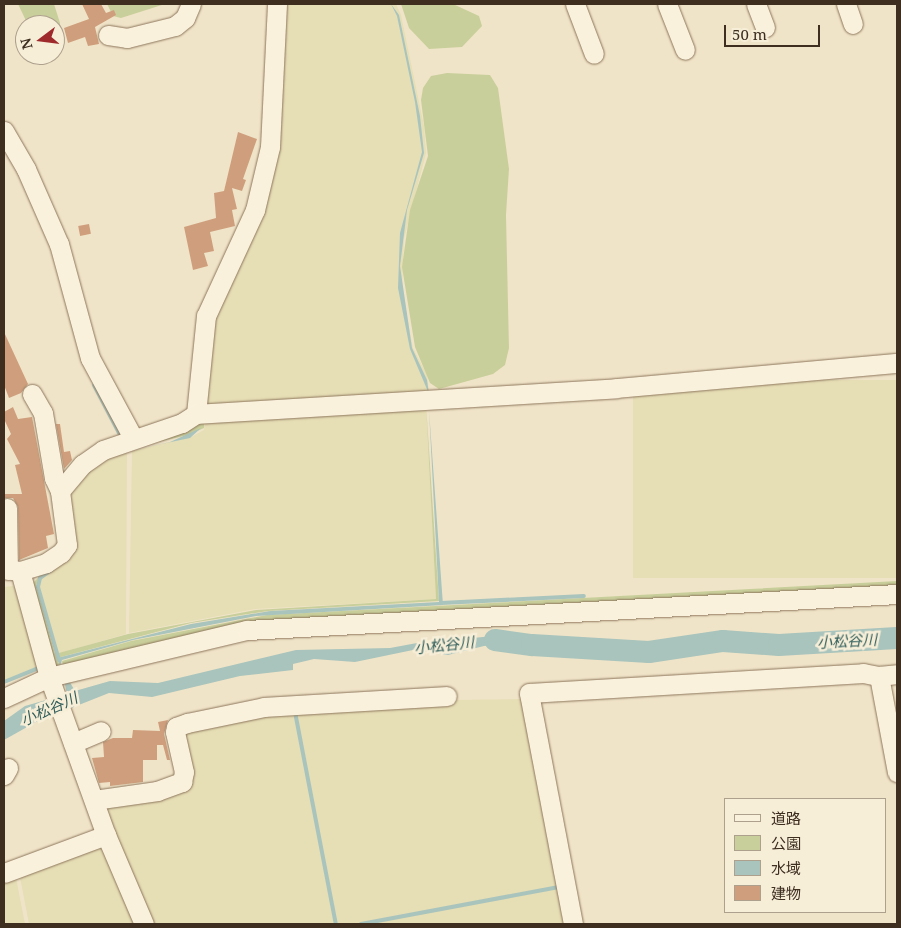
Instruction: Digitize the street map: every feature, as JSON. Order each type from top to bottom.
[{"type":"street","points":[[108,35],[127,38],[175,26],[185,18],[191,4]]},
{"type":"street","points":[[267,4],[274,36]]},
{"type":"street","points":[[196,414],[206,316],[255,210],[270,147],[277,4]]},
{"type":"street","points":[[574,4],[594,54]]},
{"type":"street","points":[[667,4],[685,50]]},
{"type":"street","points":[[756,4],[765,27]]},
{"type":"street","points":[[846,4],[853,24]]},
{"type":"street","points":[[4,131],[26,169],[59,244],[90,358],[133,438]]},
{"type":"street","points":[[60,491],[83,464],[102,450],[182,423],[196,414],[616,388],[897,363]]},
{"type":"street","points":[[9,574],[46,563],[61,553],[66,545],[60,491],[54,478],[44,412],[32,394]]},
{"type":"street","points":[[7,508],[9,574],[106,835],[144,924]]},
{"type":"street","points":[[4,698],[50,681],[247,630],[897,594]]},
{"type":"street","points":[[573,924],[529,693],[863,673],[888,675],[897,772]]},
{"type":"street","points":[[261,693],[287,706]]},
{"type":"street","points":[[94,800],[157,791],[182,782],[184,772],[176,727],[254,709],[447,696]]},
{"type":"street","points":[[72,740],[101,731]]},
{"type":"street","points":[[4,873],[106,835]]},
{"type":"shaded area","points":[[279,4],[396,4],[401,15],[424,126],[426,153],[404,239],[402,289],[413,348],[427,375],[430,398],[207,413],[201,384],[206,324],[256,211]]},
{"type":"shaded area","points":[[633,380],[897,380],[897,578],[633,578]]},
{"type":"shaded area","points":[[426,404],[436,599],[255,609],[129,633],[132,451],[191,437],[204,430],[205,420]]},
{"type":"shaded area","points":[[127,449],[126,634],[56,654],[41,606],[37,583],[60,561],[65,496],[93,464]]},
{"type":"shaded area","points":[[4,587],[18,587],[42,668],[4,684]]},
{"type":"shaded area","points":[[523,699],[568,924],[148,924],[100,804],[181,788],[179,732],[239,716],[450,700]]},
{"type":"shaded area","points":[[100,841],[142,924],[29,924],[20,877]]},
{"type":"shaded area","points":[[4,876],[16,878],[25,924],[4,924]]},
{"type":"green space","points":[[18,4],[54,4],[57,15],[23,15]]},
{"type":"green space","points":[[107,4],[165,4],[121,18],[113,16]]},
{"type":"green space","points":[[401,4],[453,4],[479,16],[482,26],[462,47],[429,49],[409,28]]},
{"type":"green space","points":[[447,73],[490,75],[498,88],[509,169],[506,215],[509,348],[505,365],[493,374],[439,389],[430,383],[415,347],[402,267],[410,210],[428,156],[421,100],[423,88],[431,76]]},
{"type":"green space","points":[[426,404],[439,601],[268,611],[191,623],[57,658],[60,666],[63,665],[62,661],[131,641],[267,615],[897,581],[897,588],[274,626],[196,637],[66,671],[51,670],[33,583],[68,547],[60,561],[39,577],[36,586],[55,654],[128,634],[256,610],[436,599]]},
{"type":"green space","points":[[204,420],[204,428],[188,435],[132,448]]},
{"type":"green space","points":[[125,445],[127,448],[110,452],[93,463],[65,496],[68,545],[63,499],[66,488],[93,460],[110,449]]},
{"type":"water","points":[[391,4],[399,15],[420,116],[424,153],[407,210],[400,266],[412,348],[427,380],[429,394],[410,349],[398,288],[400,233],[422,152],[415,102],[397,16]]},
{"type":"water","points":[[429,410],[443,605],[256,616],[133,640],[62,660],[60,666],[57,658],[191,624],[270,611],[439,602]]},
{"type":"water","points":[[201,428],[190,438],[133,450],[170,442]]},
{"type":"water","points":[[505,635],[530,642],[513,647],[503,644],[484,646],[448,655],[413,650],[355,662],[314,659],[293,664],[293,670],[240,676],[152,697],[109,693],[36,722],[4,740],[4,721],[25,706],[67,694],[64,680],[68,679],[75,691],[110,681],[158,683],[296,650],[390,648],[417,643]]},
{"type":"building","points":[[82,4],[101,4],[106,13],[114,10],[116,15],[95,27],[99,44],[88,46],[85,37],[68,43],[65,28],[89,19]]},
{"type":"building","points":[[238,132],[257,139],[243,179],[246,180],[242,191],[232,188],[237,209],[232,210],[235,226],[210,232],[214,251],[204,253],[208,266],[193,270],[184,227],[216,218],[214,193],[224,191]]},
{"type":"building","points":[[89,224],[91,234],[80,236],[78,226]]},
{"type":"building","points":[[4,332],[28,384],[21,393],[9,398],[4,385]]},
{"type":"building","points":[[13,407],[18,419],[32,417],[54,534],[46,536],[48,548],[19,560],[18,507],[13,498],[4,498],[4,494],[22,494],[15,465],[20,464],[7,439],[11,434],[4,419],[4,412]]},
{"type":"building","points":[[56,424],[60,424],[64,452],[70,451],[72,460],[64,469]]},
{"type":"building","points":[[168,720],[164,734],[170,760],[167,760],[163,745],[157,745],[157,760],[143,760],[143,782],[110,786],[110,782],[99,783],[92,758],[104,757],[103,742],[113,738],[132,738],[133,730],[160,731],[158,722]]},
{"type":"waterway","points":[[94,385],[120,435]]},
{"type":"waterway","points":[[54,568],[40,578],[38,587],[59,660]]},
{"type":"waterway","points":[[441,603],[584,596]]},
{"type":"waterway","name":"小松谷川","points":[[495,640],[532,645],[649,652],[723,641],[779,645],[897,638]]},
{"type":"waterway","points":[[4,682],[37,669]]},
{"type":"waterway","points":[[295,712],[336,924]]},
{"type":"waterway","points":[[361,924],[558,887]]}]
